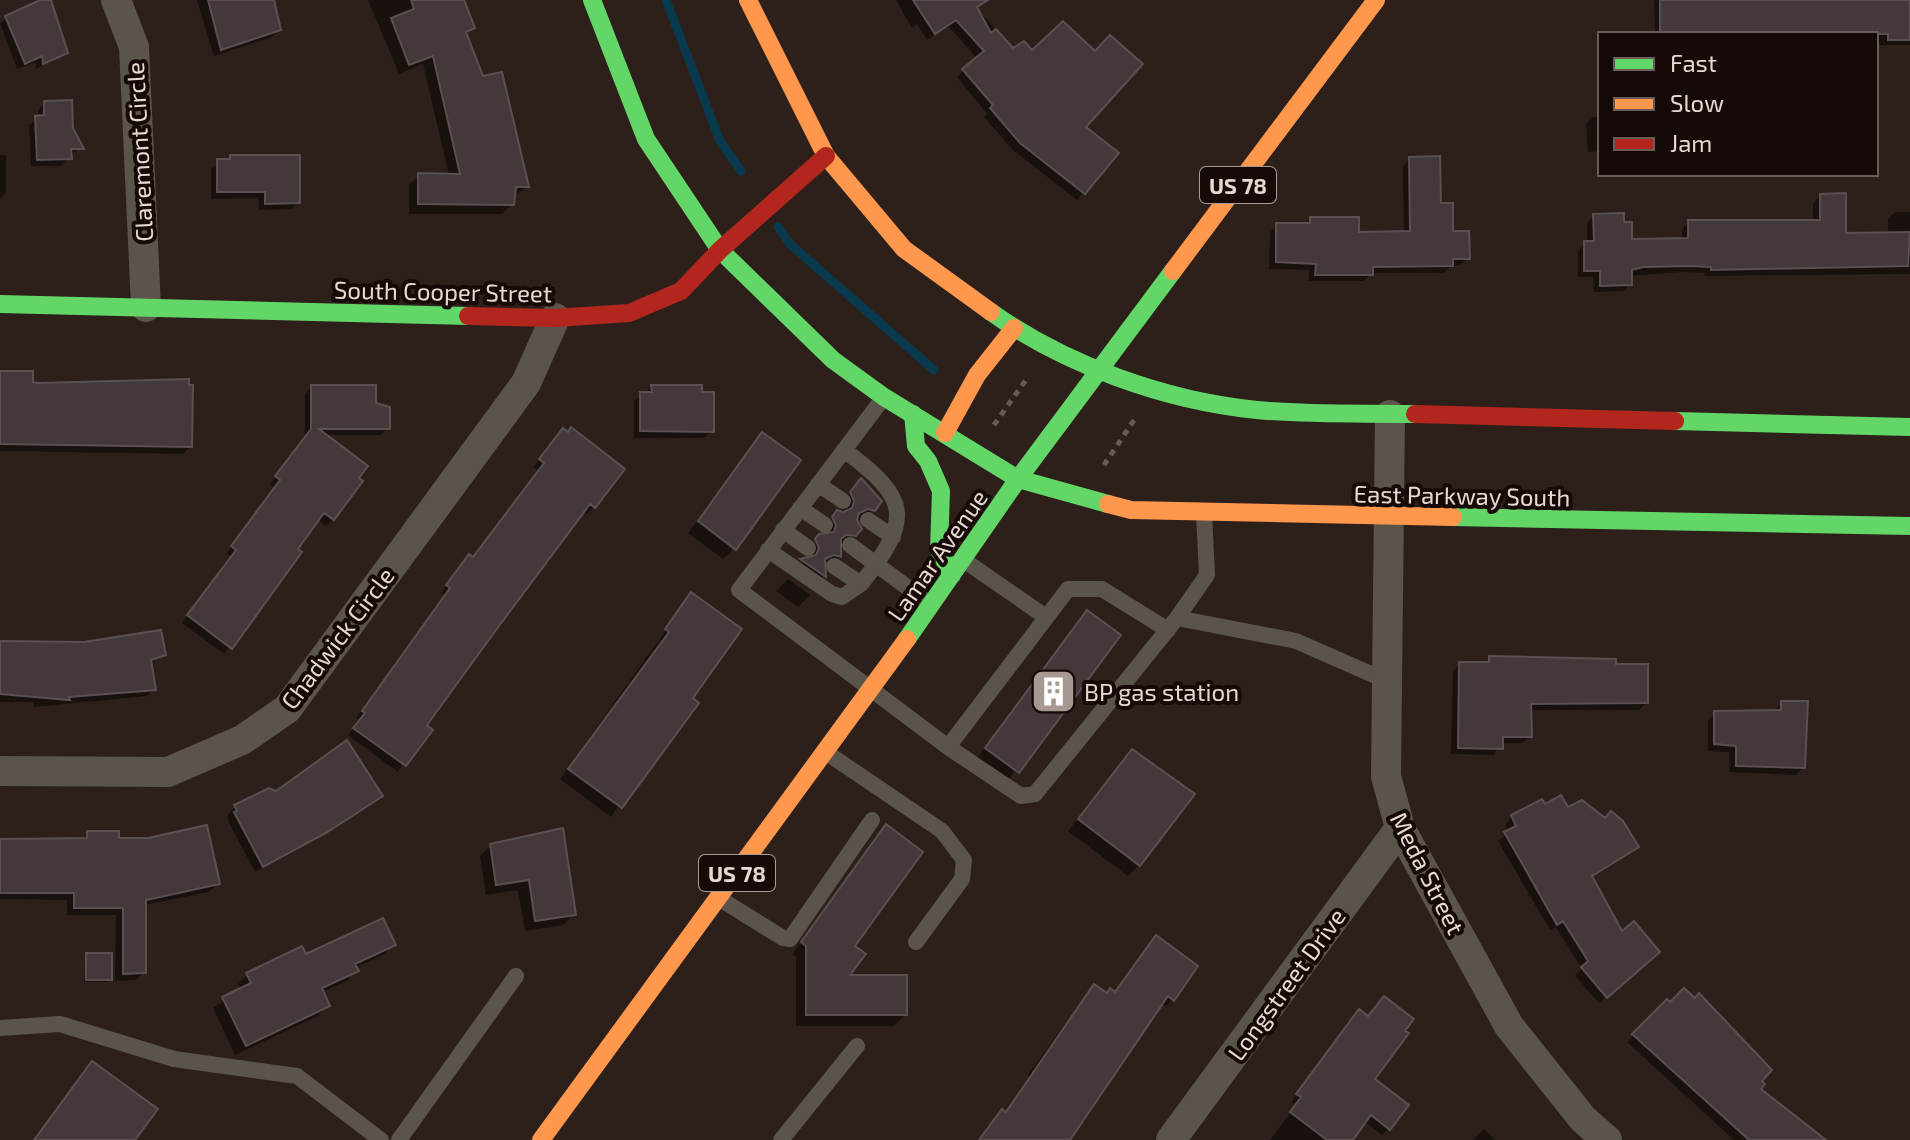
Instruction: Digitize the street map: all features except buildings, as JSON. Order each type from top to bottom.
[{"type":"main road","name":"East Parkway South","points":[[592,0],[646,139],[720,250],[833,360],[884,397],[1018,479],[1131,510],[1389,518],[1910,526]]},
{"type":"main road","points":[[748,0],[826,156],[904,249],[1014,328],[1100,369],[1180,397],[1257,410],[1910,427]]},
{"type":"main road","name":"Lamar Avenue","points":[[551,1133],[871,690],[1018,479],[1376,0]]},
{"type":"main road","name":"South Cooper Street","points":[[0,304],[555,318],[629,313],[681,291],[720,250],[826,156]]},
{"type":"main road","points":[[945,433],[977,375],[1014,328]]},
{"type":"main road","points":[[913,414],[916,446],[928,461],[941,491],[939,550],[957,567]]},
{"type":"street","name":"Claremont Circle","points":[[116,0],[134,47],[146,307]]},
{"type":"street","name":"Chadwick Circle","points":[[0,771],[168,772],[242,740],[287,709],[526,383],[555,318]]},
{"type":"street","name":"Meda Street","points":[[1390,415],[1386,776],[1400,828],[1509,1026],[1583,1119],[1607,1140]]},
{"type":"street","name":"Longstreet Drive","points":[[1171,1140],[1400,828]]},
{"type":"lane","points":[[884,397],[739,590],[948,747],[1021,796],[1035,794],[1172,624],[1207,575],[1204,512]]},
{"type":"lane","points":[[768,550],[832,594],[842,597],[861,584],[876,565],[893,537],[897,522],[891,491],[883,479],[844,450]]},
{"type":"lane","points":[[818,484],[843,501]]},
{"type":"lane","points":[[800,508],[825,525]]},
{"type":"lane","points":[[868,520],[893,537]]},
{"type":"lane","points":[[783,530],[808,548]]},
{"type":"lane","points":[[850,545],[931,605]]},
{"type":"lane","points":[[834,566],[861,584]]},
{"type":"lane","points":[[957,567],[1046,617]]},
{"type":"lane","points":[[948,747],[1068,589],[1102,589],[1172,624],[1296,641],[1387,681]]},
{"type":"lane","points":[[826,752],[942,831],[964,860],[962,879],[916,942]]},
{"type":"lane","points":[[718,898],[783,938],[790,939],[872,820]]},
{"type":"lane","points":[[399,1140],[516,976]]},
{"type":"lane","points":[[0,1028],[60,1024],[174,1059],[297,1076],[381,1140]]},
{"type":"lane","points":[[781,1140],[857,1046]]},
{"type":"path","points":[[991,429],[1028,377]]},
{"type":"path","points":[[1099,473],[1139,413]]},
{"type":"waterway","points":[[666,0],[720,141],[741,171]]},
{"type":"waterway","points":[[778,227],[790,244],[934,370]]},
{"type":"traffic: fast","points":[[592,0],[646,139],[720,250],[833,360],[884,397],[1018,479],[1108,504]]},
{"type":"traffic: fast","points":[[907,639],[1018,479],[1173,271]]},
{"type":"traffic: fast","points":[[0,304],[468,316]]},
{"type":"traffic: fast","points":[[991,312],[1020,331],[1084,364],[1118,378],[1187,398],[1277,412],[1415,414]]},
{"type":"traffic: fast","points":[[913,414],[916,446],[928,461],[941,491],[939,550],[952,575]]},
{"type":"traffic: fast","points":[[1675,421],[1910,427]]},
{"type":"traffic: fast","points":[[1453,517],[1910,526]]},
{"type":"traffic: slow","points":[[748,0],[826,156],[904,249],[991,312]]},
{"type":"traffic: slow","points":[[1173,271],[1376,0]]},
{"type":"traffic: slow","points":[[945,433],[977,375],[1014,328]]},
{"type":"traffic: slow","points":[[1108,504],[1131,510],[1453,517]]},
{"type":"traffic: slow","points":[[541,1140],[907,639]]},
{"type":"traffic: jam","points":[[468,316],[555,318],[629,313],[681,291],[720,250],[826,156]]},
{"type":"traffic: jam","points":[[1415,414],[1675,421]]},
{"type":"place","name":"BP gas station","points":[[1053,691]]}]
